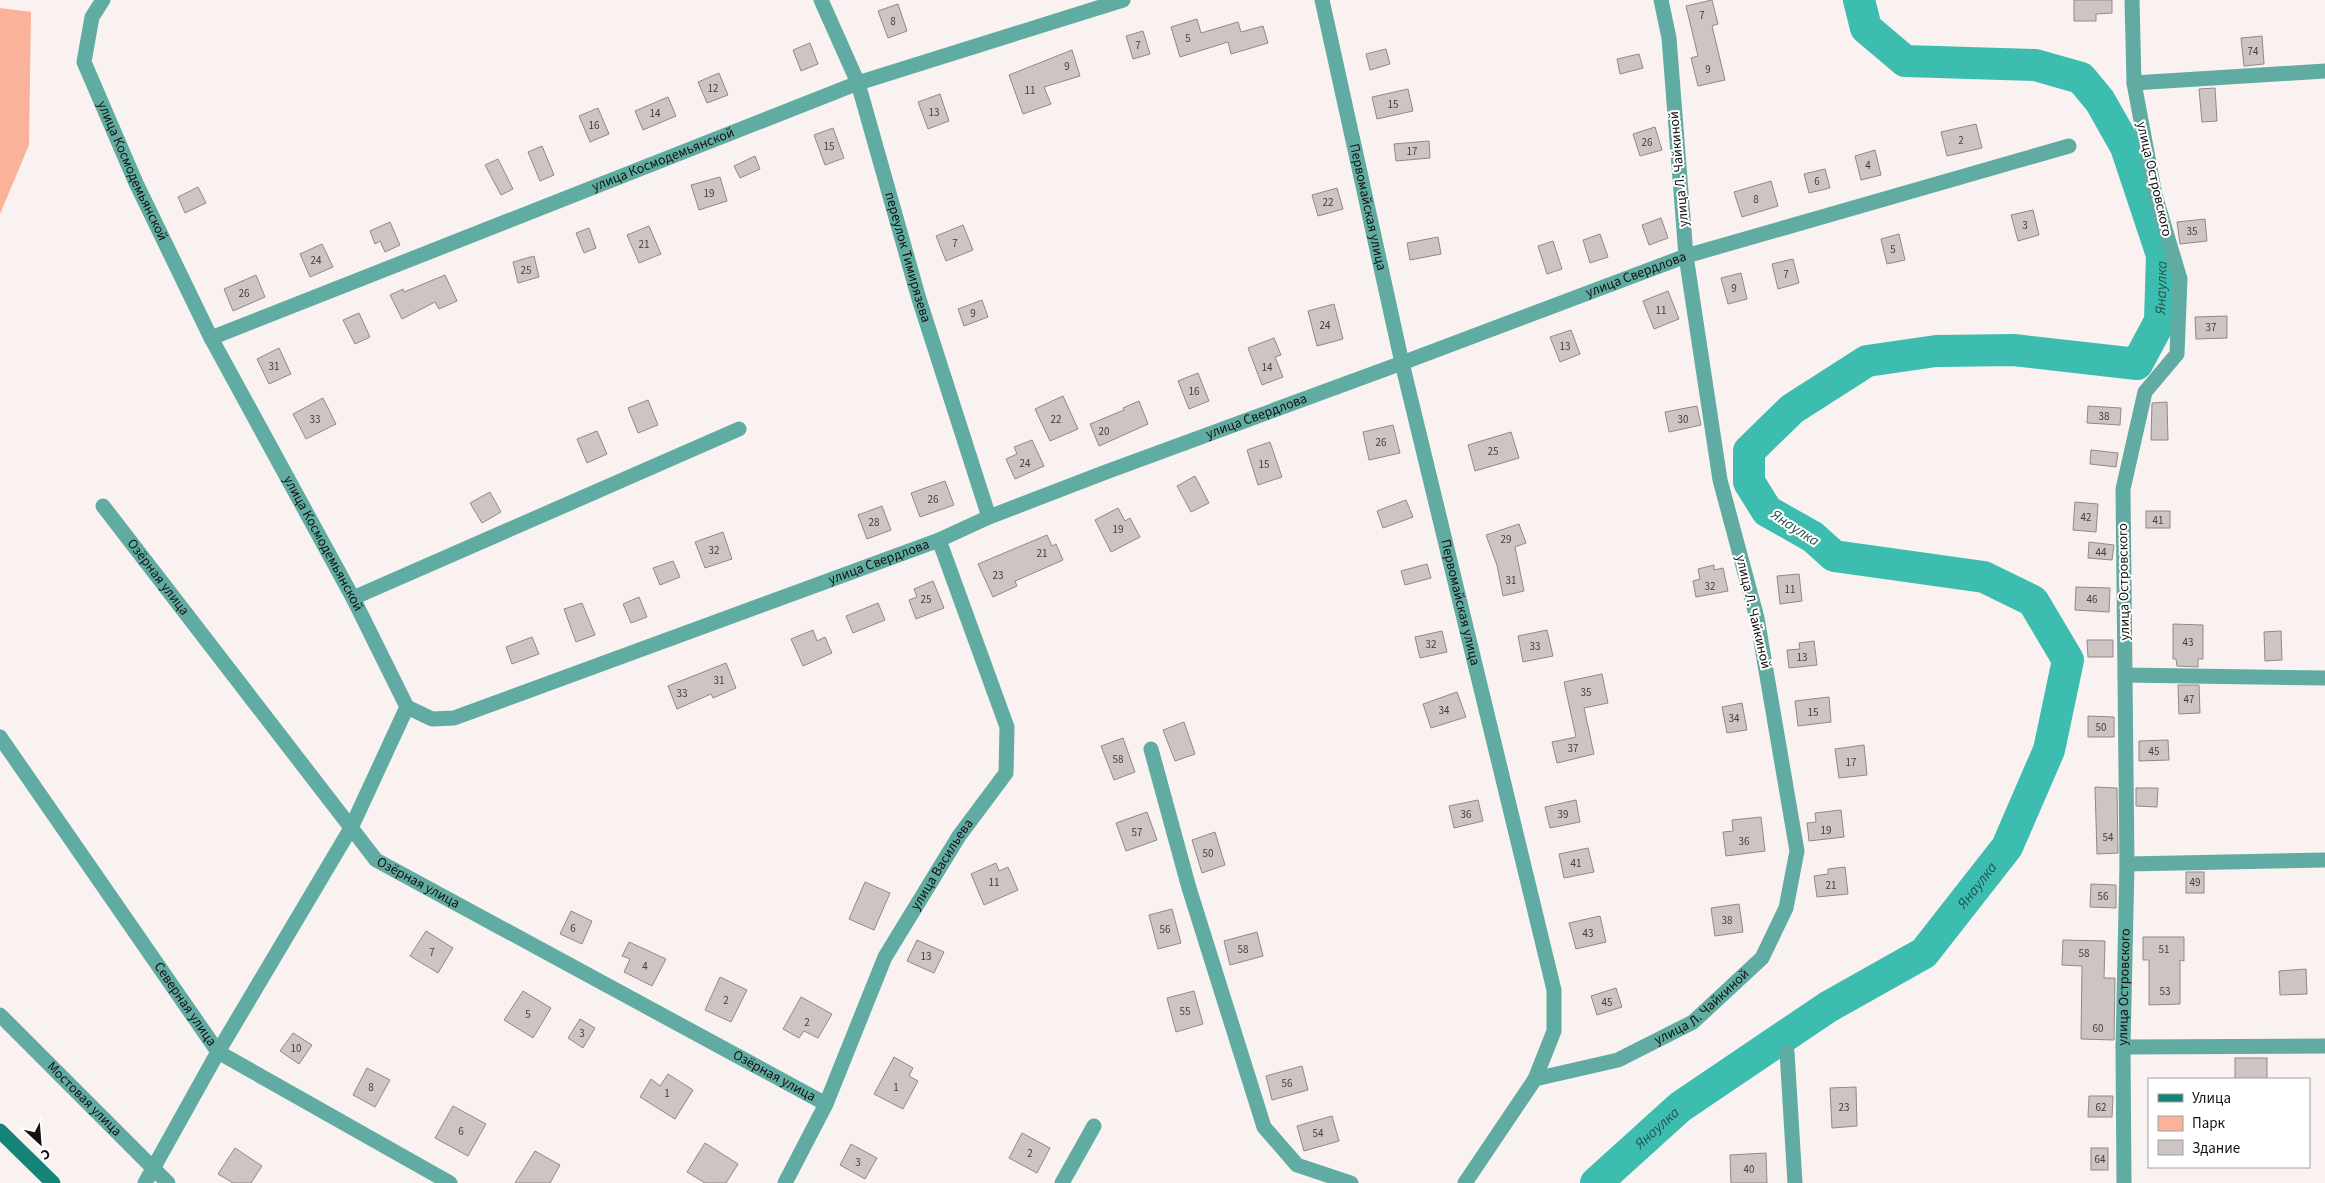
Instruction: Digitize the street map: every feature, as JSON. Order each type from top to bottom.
[{"type":"main road","points":[[0,1131],[52,1183]]},
{"type":"street","name":"улица Космодемьянской","points":[[103,0],[92,17],[84,62],[136,183],[212,338],[353,598],[407,707]]},
{"type":"street","name":"переулок Тимирязева","points":[[821,0],[858,83],[919,300],[989,517]]},
{"type":"street","name":"улица Космодемьянской","points":[[212,338],[858,83],[1123,0]]},
{"type":"street","name":"Первомайская улица","points":[[1322,0],[1402,363],[1554,990],[1554,1031],[1535,1079],[1465,1183]]},
{"type":"street","name":"улица Л. Чайкиной","points":[[1535,1079],[1618,1060],[1693,1022],[1762,958],[1786,908],[1797,852],[1757,618],[1720,480],[1686,256],[1669,38],[1661,0]]},
{"type":"street","name":"улица Островского","points":[[2124,1183],[2123,1047],[2128,864],[2123,489],[2145,392],[2177,354],[2180,278],[2155,195],[2134,83],[2132,0]]},
{"type":"street","points":[[2134,83],[2325,72]]},
{"type":"street","name":"улица Свердлова","points":[[407,707],[432,719],[454,718],[939,540],[989,517],[1106,472],[1686,256],[2068,146]]},
{"type":"street","points":[[353,598],[739,429]]},
{"type":"street","name":"Озёрная улица","points":[[103,506],[376,860],[826,1104]]},
{"type":"street","name":"улица Васильева","points":[[785,1183],[826,1104],[885,957],[959,836],[1006,773],[1007,727],[939,540]]},
{"type":"street","points":[[2125,675],[2325,678]]},
{"type":"street","points":[[145,1183],[218,1052],[351,828],[407,707]]},
{"type":"street","name":"Северная улица","points":[[0,737],[218,1052],[450,1183]]},
{"type":"street","points":[[1151,749],[1189,888],[1264,1128],[1297,1165],[1351,1183]]},
{"type":"street","points":[[2128,864],[2325,860]]},
{"type":"street","name":"Мостовая улица","points":[[0,1015],[168,1183]]},
{"type":"street","points":[[2123,1047],[2325,1046]]},
{"type":"street","points":[[1787,1052],[1795,1183]]},
{"type":"street","points":[[1062,1183],[1094,1126]]},
{"type":"green space","points":[[0,8],[31,12],[29,145],[0,214]]},
{"type":"building","points":[[1712,0],[1718,24],[1712,26],[1725,80],[1698,86],[1691,58],[1698,56],[1686,6]]},
{"type":"building","points":[[2074,0],[2112,0],[2112,13],[2096,14],[2096,21],[2074,21]]},
{"type":"building","points":[[898,4],[907,31],[888,38],[878,11]]},
{"type":"building","points":[[1197,19],[1201,33],[1238,22],[1241,32],[1263,26],[1268,43],[1231,54],[1228,42],[1180,57],[1171,27]]},
{"type":"building","points":[[1143,31],[1150,54],[1133,59],[1126,36]]},
{"type":"building","points":[[2262,36],[2264,64],[2244,66],[2241,38]]},
{"type":"building","points":[[810,43],[818,64],[801,71],[793,50]]},
{"type":"building","points":[[1386,49],[1390,64],[1370,70],[1366,54]]},
{"type":"building","points":[[1072,50],[1080,76],[1044,87],[1051,104],[1023,114],[1009,75]]},
{"type":"building","points":[[1639,54],[1643,68],[1620,74],[1617,59]]},
{"type":"building","points":[[719,73],[728,95],[707,103],[698,82]]},
{"type":"building","points":[[2215,88],[2217,121],[2202,122],[2199,89]]},
{"type":"building","points":[[1408,89],[1413,111],[1377,119],[1372,97]]},
{"type":"building","points":[[940,94],[949,121],[928,129],[918,102]]},
{"type":"building","points":[[668,97],[676,116],[643,130],[635,111]]},
{"type":"building","points":[[598,108],[609,134],[590,142],[579,116]]},
{"type":"building","points":[[1976,124],[1982,148],[1947,156],[1941,132]]},
{"type":"building","points":[[1655,127],[1662,150],[1640,156],[1633,134]]},
{"type":"building","points":[[833,128],[844,158],[825,165],[814,135]]},
{"type":"building","points":[[1429,141],[1430,158],[1396,161],[1394,144]]},
{"type":"building","points":[[542,146],[554,175],[540,181],[528,152]]},
{"type":"building","points":[[1875,150],[1881,175],[1861,180],[1855,156]]},
{"type":"building","points":[[755,156],[760,169],[740,178],[734,166]]},
{"type":"building","points":[[498,159],[513,189],[501,195],[485,165]]},
{"type":"building","points":[[1825,169],[1830,188],[1809,193],[1804,174]]},
{"type":"building","points":[[720,177],[727,201],[699,210],[691,185]]},
{"type":"building","points":[[1771,181],[1778,206],[1742,217],[1734,192]]},
{"type":"building","points":[[198,187],[206,203],[185,213],[178,197]]},
{"type":"building","points":[[1337,188],[1343,209],[1318,216],[1312,195]]},
{"type":"building","points":[[2033,210],[2039,235],[2018,241],[2011,215]]},
{"type":"building","points":[[1661,218],[1668,238],[1649,245],[1642,225]]},
{"type":"building","points":[[2205,219],[2207,241],[2180,244],[2177,222]]},
{"type":"building","points":[[390,222],[400,245],[385,252],[380,241],[375,244],[370,231]]},
{"type":"building","points":[[963,225],[973,250],[946,261],[936,236]]},
{"type":"building","points":[[649,226],[661,254],[639,263],[627,235]]},
{"type":"building","points":[[589,228],[596,248],[584,253],[576,233]]},
{"type":"building","points":[[1600,234],[1608,257],[1590,263],[1583,240]]},
{"type":"building","points":[[1899,234],[1905,260],[1887,264],[1881,239]]},
{"type":"building","points":[[1438,237],[1441,254],[1410,260],[1407,243]]},
{"type":"building","points":[[1553,241],[1562,269],[1547,274],[1538,246]]},
{"type":"building","points":[[322,244],[333,267],[310,277],[300,254]]},
{"type":"building","points":[[534,256],[539,277],[518,283],[513,262]]},
{"type":"building","points":[[1793,259],[1799,283],[1778,289],[1772,264]]},
{"type":"building","points":[[1741,273],[1747,299],[1728,304],[1721,278]]},
{"type":"building","points":[[256,275],[265,297],[233,311],[224,289]]},
{"type":"building","points":[[445,275],[457,301],[439,309],[435,302],[402,319],[390,295],[403,289],[404,292]]},
{"type":"building","points":[[1668,291],[1679,319],[1654,329],[1643,301]]},
{"type":"building","points":[[982,300],[988,317],[964,326],[958,309]]},
{"type":"building","points":[[1334,304],[1343,339],[1317,346],[1308,311]]},
{"type":"building","points":[[359,313],[370,337],[355,344],[343,320]]},
{"type":"building","points":[[2227,316],[2227,338],[2196,339],[2195,317]]},
{"type":"building","points":[[1571,330],[1580,354],[1560,362],[1550,337]]},
{"type":"building","points":[[1274,338],[1281,355],[1275,357],[1283,377],[1262,385],[1248,348]]},
{"type":"building","points":[[279,348],[291,374],[269,384],[257,359]]},
{"type":"building","points":[[1198,373],[1209,401],[1189,409],[1178,381]]},
{"type":"building","points":[[1063,396],[1078,429],[1050,441],[1035,409]]},
{"type":"building","points":[[323,398],[336,424],[306,439],[293,414]]},
{"type":"building","points":[[648,400],[658,425],[638,433],[628,408]]},
{"type":"building","points":[[1139,401],[1148,424],[1099,446],[1090,424],[1124,410],[1123,408]]},
{"type":"building","points":[[2167,402],[2168,440],[2151,440],[2152,403]]},
{"type":"building","points":[[1697,406],[1701,425],[1669,432],[1665,412]]},
{"type":"building","points":[[2088,406],[2121,408],[2120,425],[2087,423]]},
{"type":"building","points":[[1393,425],[1400,453],[1369,460],[1363,432]]},
{"type":"building","points":[[597,431],[607,454],[587,463],[577,439]]},
{"type":"building","points":[[1511,432],[1519,458],[1475,471],[1468,445]]},
{"type":"building","points":[[1032,440],[1044,466],[1015,479],[1006,459],[1017,454],[1014,447]]},
{"type":"building","points":[[1270,442],[1282,477],[1258,485],[1247,450]]},
{"type":"building","points":[[2091,450],[2118,453],[2116,467],[2090,464]]},
{"type":"building","points":[[1195,476],[1209,503],[1191,512],[1177,486]]},
{"type":"building","points":[[945,481],[954,505],[920,517],[911,493]]},
{"type":"building","points":[[490,492],[501,512],[482,523],[470,503]]},
{"type":"building","points":[[1406,500],[1413,517],[1383,528],[1377,511]]},
{"type":"building","points":[[2075,502],[2098,504],[2096,532],[2073,530]]},
{"type":"building","points":[[882,506],[891,530],[867,539],[858,515]]},
{"type":"building","points":[[1118,508],[1125,521],[1130,518],[1140,537],[1111,552],[1095,520]]},
{"type":"building","points":[[2146,511],[2170,511],[2170,528],[2146,528]]},
{"type":"building","points":[[1519,524],[1526,543],[1515,547],[1524,591],[1503,596],[1497,565],[1486,535]]},
{"type":"building","points":[[723,532],[732,559],[705,568],[695,542]]},
{"type":"building","points":[[1047,535],[1052,546],[1056,544],[1063,560],[1015,581],[1017,586],[993,597],[978,564]]},
{"type":"building","points":[[2089,542],[2114,545],[2112,560],[2088,558]]},
{"type":"building","points":[[673,561],[680,577],[660,585],[653,568]]},
{"type":"building","points":[[1427,564],[1431,578],[1405,585],[1401,571]]},
{"type":"building","points":[[1714,565],[1714,570],[1723,568],[1728,591],[1696,597],[1693,581],[1700,579],[1698,569]]},
{"type":"building","points":[[1799,574],[1802,601],[1780,604],[1777,576]]},
{"type":"building","points":[[933,581],[944,608],[916,619],[909,600],[917,597],[914,589]]},
{"type":"building","points":[[2076,587],[2110,588],[2109,612],[2075,610]]},
{"type":"building","points":[[639,597],[647,617],[631,623],[623,604]]},
{"type":"building","points":[[582,603],[595,635],[576,642],[564,609]]},
{"type":"building","points":[[878,603],[885,620],[853,633],[846,616]]},
{"type":"building","points":[[2173,624],[2203,625],[2203,659],[2198,659],[2198,667],[2177,666],[2176,659],[2173,659]]},
{"type":"building","points":[[813,630],[817,641],[825,637],[832,653],[803,666],[791,639]]},
{"type":"building","points":[[1547,630],[1553,656],[1523,662],[1518,636]]},
{"type":"building","points":[[1442,631],[1447,652],[1420,658],[1415,637]]},
{"type":"building","points":[[2281,631],[2282,660],[2265,661],[2264,632]]},
{"type":"building","points":[[532,637],[539,654],[512,664],[506,647]]},
{"type":"building","points":[[2087,640],[2113,640],[2113,657],[2088,657]]},
{"type":"building","points":[[1814,641],[1817,665],[1789,668],[1787,650],[1800,649],[1799,643]]},
{"type":"building","points":[[726,663],[736,688],[713,698],[711,694],[677,709],[668,686]]},
{"type":"building","points":[[1602,674],[1608,703],[1584,708],[1594,754],[1557,763],[1552,742],[1576,737],[1564,682]]},
{"type":"building","points":[[2178,685],[2199,685],[2200,713],[2179,714]]},
{"type":"building","points":[[1457,692],[1466,717],[1431,728],[1423,704]]},
{"type":"building","points":[[1829,697],[1831,722],[1798,726],[1795,701]]},
{"type":"building","points":[[1742,703],[1747,730],[1727,733],[1722,707]]},
{"type":"building","points":[[2088,716],[2114,717],[2114,737],[2088,737]]},
{"type":"building","points":[[1184,722],[1195,754],[1175,761],[1163,730]]},
{"type":"building","points":[[1123,738],[1135,772],[1114,780],[1101,746]]},
{"type":"building","points":[[2168,740],[2169,760],[2139,761],[2139,741]]},
{"type":"building","points":[[1864,745],[1867,775],[1839,778],[1835,749]]},
{"type":"building","points":[[2095,787],[2117,788],[2118,853],[2097,854]]},
{"type":"building","points":[[2136,788],[2158,788],[2157,807],[2136,806]]},
{"type":"building","points":[[1478,800],[1483,821],[1454,828],[1449,806]]},
{"type":"building","points":[[1576,800],[1580,822],[1550,828],[1545,807]]},
{"type":"building","points":[[1841,810],[1844,837],[1809,841],[1807,823],[1816,822],[1815,813]]},
{"type":"building","points":[[1147,812],[1157,840],[1126,851],[1116,823]]},
{"type":"building","points":[[1761,817],[1765,851],[1726,856],[1723,832],[1733,831],[1732,820]]},
{"type":"building","points":[[1215,832],[1225,865],[1202,873],[1192,840]]},
{"type":"building","points":[[1588,848],[1594,872],[1564,878],[1559,854]]},
{"type":"building","points":[[996,863],[999,871],[1008,867],[1018,890],[984,905],[971,874]]},
{"type":"building","points":[[1845,867],[1848,894],[1817,897],[1814,876],[1828,874],[1828,869]]},
{"type":"building","points":[[2186,872],[2204,872],[2204,893],[2186,893]]},
{"type":"building","points":[[865,882],[890,893],[874,930],[849,919]]},
{"type":"building","points":[[2091,884],[2116,885],[2116,908],[2090,907]]},
{"type":"building","points":[[1739,904],[1743,932],[1715,936],[1711,908]]},
{"type":"building","points":[[1172,909],[1181,943],[1158,949],[1149,915]]},
{"type":"building","points":[[571,911],[592,921],[582,944],[560,934]]},
{"type":"building","points":[[1600,916],[1606,942],[1576,949],[1569,923]]},
{"type":"building","points":[[426,931],[453,948],[438,973],[410,956]]},
{"type":"building","points":[[1257,932],[1263,956],[1230,965],[1224,941]]},
{"type":"building","points":[[2143,937],[2184,937],[2184,961],[2180,960],[2180,1004],[2149,1005],[2149,960],[2143,960]]},
{"type":"building","points":[[917,940],[944,952],[934,973],[907,961]]},
{"type":"building","points":[[2063,940],[2105,941],[2104,978],[2115,978],[2114,1040],[2081,1039],[2082,966],[2062,965]]},
{"type":"building","points":[[629,942],[666,959],[652,986],[624,972],[630,959],[622,956]]},
{"type":"building","points":[[2306,969],[2307,994],[2280,995],[2279,971]]},
{"type":"building","points":[[720,977],[747,990],[731,1022],[705,1010]]},
{"type":"building","points":[[1616,988],[1622,1007],[1597,1015],[1591,996]]},
{"type":"building","points":[[523,991],[551,1008],[533,1038],[504,1020]]},
{"type":"building","points":[[1194,991],[1203,1024],[1176,1032],[1167,998]]},
{"type":"building","points":[[801,997],[832,1014],[818,1038],[804,1031],[799,1038],[783,1029]]},
{"type":"building","points":[[580,1019],[595,1028],[583,1048],[568,1038]]},
{"type":"building","points":[[293,1033],[312,1045],[299,1064],[280,1051]]},
{"type":"building","points":[[894,1057],[913,1068],[909,1076],[918,1081],[903,1109],[874,1094]]},
{"type":"building","points":[[2235,1058],[2267,1058],[2267,1078],[2235,1078]]},
{"type":"building","points":[[1302,1066],[1308,1090],[1272,1100],[1266,1076]]},
{"type":"building","points":[[367,1068],[390,1080],[375,1107],[353,1095]]},
{"type":"building","points":[[668,1074],[693,1090],[675,1119],[640,1097],[651,1079],[660,1086]]},
{"type":"building","points":[[1856,1087],[1857,1126],[1832,1128],[1830,1088]]},
{"type":"building","points":[[2089,1096],[2113,1096],[2112,1117],[2088,1117]]},
{"type":"building","points":[[453,1106],[486,1124],[468,1156],[435,1138]]},
{"type":"building","points":[[1332,1116],[1339,1141],[1304,1151],[1297,1126]]},
{"type":"building","points":[[1022,1133],[1050,1148],[1037,1173],[1009,1158]]},
{"type":"building","points":[[705,1143],[738,1164],[726,1183],[705,1183],[687,1172]]},
{"type":"building","points":[[851,1144],[877,1158],[865,1179],[840,1165]]},
{"type":"building","points":[[235,1148],[262,1166],[251,1183],[233,1183],[218,1174]]},
{"type":"building","points":[[2091,1148],[2108,1148],[2108,1170],[2091,1170]]},
{"type":"building","points":[[535,1151],[560,1165],[550,1183],[515,1183]]},
{"type":"building","points":[[1766,1153],[1767,1183],[1731,1183],[1730,1155]]},
{"type":"waterway","name":"Янаулка","points":[[1596,1183],[1680,1107],[1828,1007],[1924,953],[2007,847],[2049,750],[2068,660],[2033,601],[1984,577],[1834,556],[1813,537],[1767,511],[1749,482],[1749,451],[1792,409],[1867,361],[1936,351],[2014,350],[2137,364],[2160,321],[2162,255],[2126,147],[2100,101],[2081,78],[2035,65],[1905,61],[1866,28],[1859,0]]}]
